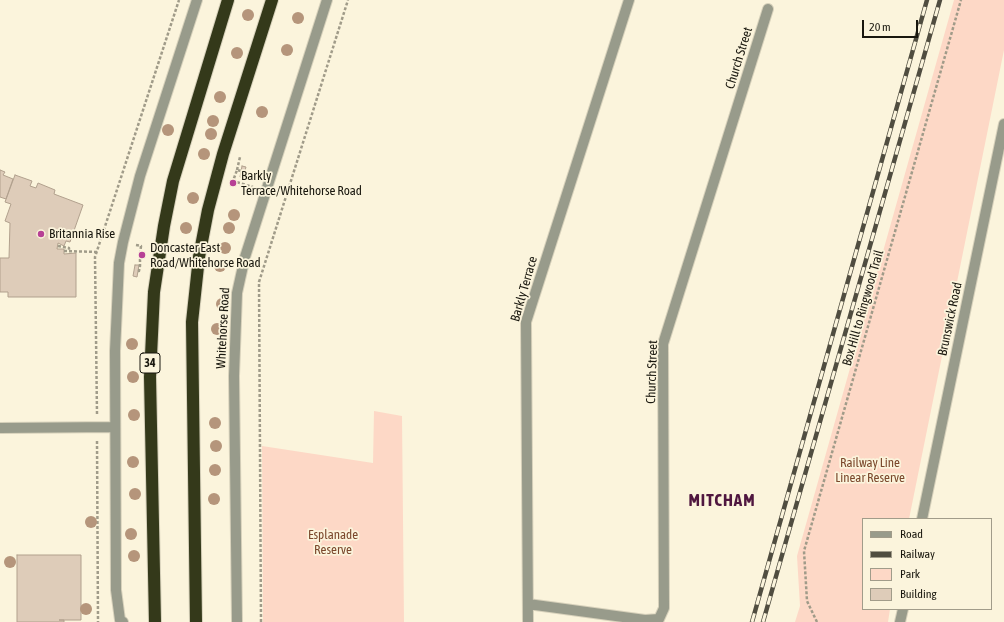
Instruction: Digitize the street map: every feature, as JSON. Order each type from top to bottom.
[{"type":"highway","name":"34","points":[[155,622],[150,377],[154,292],[164,226],[173,181],[228,0]]},
{"type":"highway","points":[[196,622],[192,322],[199,257],[218,168],[272,0]]},
{"type":"street","points":[[123,622],[120,620],[116,590],[115,427],[117,287],[123,242],[140,176],[197,0]]},
{"type":"street","name":"Whitehorse Road","points":[[237,622],[234,376],[237,293],[245,257],[327,0]]},
{"type":"street","name":"Barkly Terrace","points":[[528,622],[526,322],[629,0]]},
{"type":"street","name":"Church Street","points":[[528,604],[646,620],[659,620],[664,608],[663,344],[768,9]]},
{"type":"street","name":"Brunswick Road","points":[[922,518],[1004,124]]},
{"type":"street","points":[[0,428],[115,427]]},
{"type":"street","points":[[900,622],[903,610]]},
{"type":"path","points":[[261,622],[259,282],[348,0]]},
{"type":"path","name":"Box Hill to Ringwood Trail","points":[[817,622],[807,602],[804,551],[961,0]]},
{"type":"path","points":[[240,157],[234,181],[259,188]]},
{"type":"path","points":[[237,170],[241,171]]},
{"type":"path","points":[[282,195],[286,196]]},
{"type":"path","points":[[101,239],[106,240]]},
{"type":"path","points":[[136,245],[141,246],[140,266],[138,271]]},
{"type":"path","points":[[58,246],[69,248],[69,251]]},
{"type":"path","points":[[64,251],[97,252]]},
{"type":"green space","name":"Railway Line Linear Reserve","points":[[954,0],[1004,0],[1004,50],[909,518],[862,518],[862,610],[890,610],[888,622],[795,622],[800,606],[797,556]]},
{"type":"green space","name":"Esplanade Reserve","points":[[374,411],[402,416],[404,622],[263,622],[262,446],[373,463]]},
{"type":"building","points":[[242,166],[246,167],[243,178],[240,177]]},
{"type":"building","points":[[0,170],[5,172],[3,175],[13,179],[6,199],[0,197]]},
{"type":"building","name":"Britannia Rise","points":[[15,175],[32,181],[30,186],[36,188],[38,183],[55,190],[54,194],[83,205],[70,242],[66,241],[64,246],[58,243],[57,249],[64,249],[64,254],[76,253],[76,297],[8,297],[8,292],[0,292],[0,258],[9,258],[10,223],[5,221],[11,204],[5,202]]},
{"type":"building","points":[[135,265],[139,265],[137,277],[133,276]]},
{"type":"building","points":[[17,555],[81,555],[81,620],[64,620],[64,622],[17,622]]},
{"type":"railway","points":[[752,622],[927,0]]},
{"type":"railway","points":[[763,622],[940,0]]},
{"type":"place","name":"Barkly Terrace/Whitehorse Road","points":[[233,183]]},
{"type":"place","name":"Britannia Rise","points":[[41,234]]},
{"type":"place","name":"Doncaster East Road/Whitehorse Road","points":[[142,255]]},
{"type":"district","name":"MITCHAM","points":[[722,501]]}]
